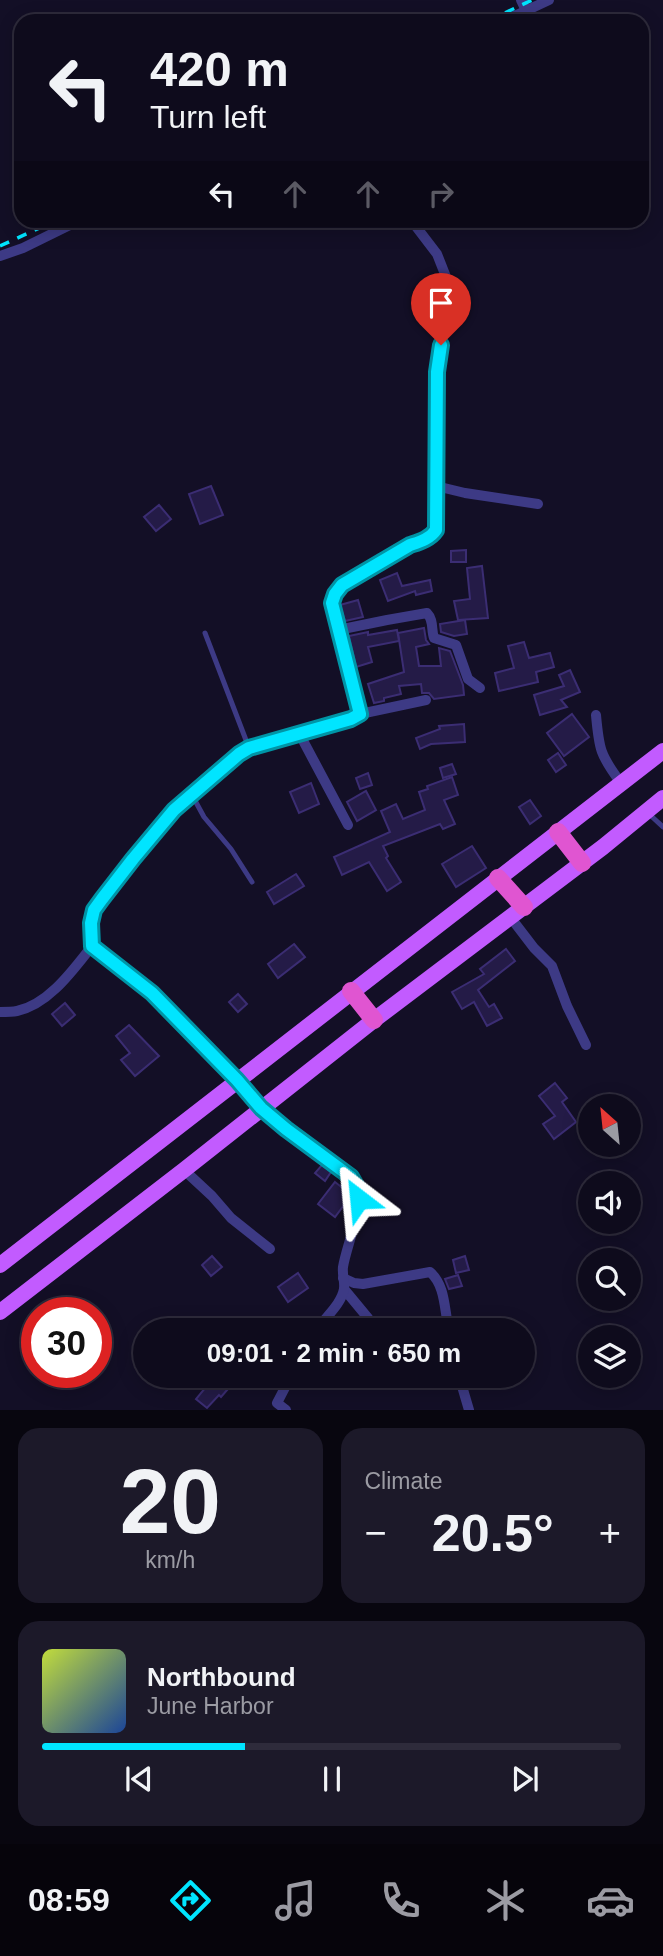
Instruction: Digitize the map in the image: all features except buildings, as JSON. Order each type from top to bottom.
[{"type":"highway","points":[[558,832],[582,863]]},
{"type":"highway","points":[[498,878],[517,913]]},
{"type":"highway","points":[[351,991],[374,1020]]},
{"type":"main road","points":[[0,1265],[663,751]]},
{"type":"main road","points":[[0,1312],[663,798]]},
{"type":"street","points":[[526,10],[549,0]]},
{"type":"street","points":[[0,256],[64,228]]},
{"type":"street","points":[[360,714],[332,603],[335,594],[342,585],[410,545],[422,541],[436,530],[437,372],[450,287],[437,254],[417,228]]},
{"type":"street","points":[[436,486],[538,504]]},
{"type":"street","points":[[338,631],[387,620],[430,615],[434,638],[456,645],[468,679],[480,688]]},
{"type":"street","points":[[0,1012],[18,1011],[42,999],[61,983],[92,946],[91,923],[94,910],[133,859],[174,810],[239,754],[249,748],[351,719],[360,714],[426,700]]},
{"type":"street","points":[[596,715],[598,746],[606,764],[621,783]]},
{"type":"street","points":[[299,733],[348,825]]},
{"type":"street","points":[[517,913],[534,948],[552,967],[586,1045]]},
{"type":"street","points":[[92,946],[152,993],[261,1108],[356,1182],[359,1199],[343,1268],[343,1283],[334,1310],[327,1318]]},
{"type":"street","points":[[184,1170],[231,1218],[270,1249]]},
{"type":"street","points":[[343,1283],[363,1283],[430,1272],[442,1287],[447,1318]]},
{"type":"street","points":[[343,1283],[368,1318]]},
{"type":"street","points":[[285,1388],[277,1403],[286,1410]]},
{"type":"street","points":[[463,1388],[469,1410]]},
{"type":"lane","points":[[205,633],[249,748]]},
{"type":"lane","points":[[192,795],[204,817],[231,849],[253,882]]},
{"type":"lane","points":[[647,811],[663,827]]},
{"type":"railway","points":[[503,14],[532,0]]},
{"type":"railway","points":[[0,246],[39,228]]},
{"type":"route","points":[[359,1199],[356,1182],[351,1177],[261,1108],[152,993],[92,946],[91,923],[94,910],[102,899],[174,810],[239,754],[249,748],[351,719],[360,714],[332,603],[342,585],[410,545],[422,541],[436,530],[437,372],[441,345]]}]
